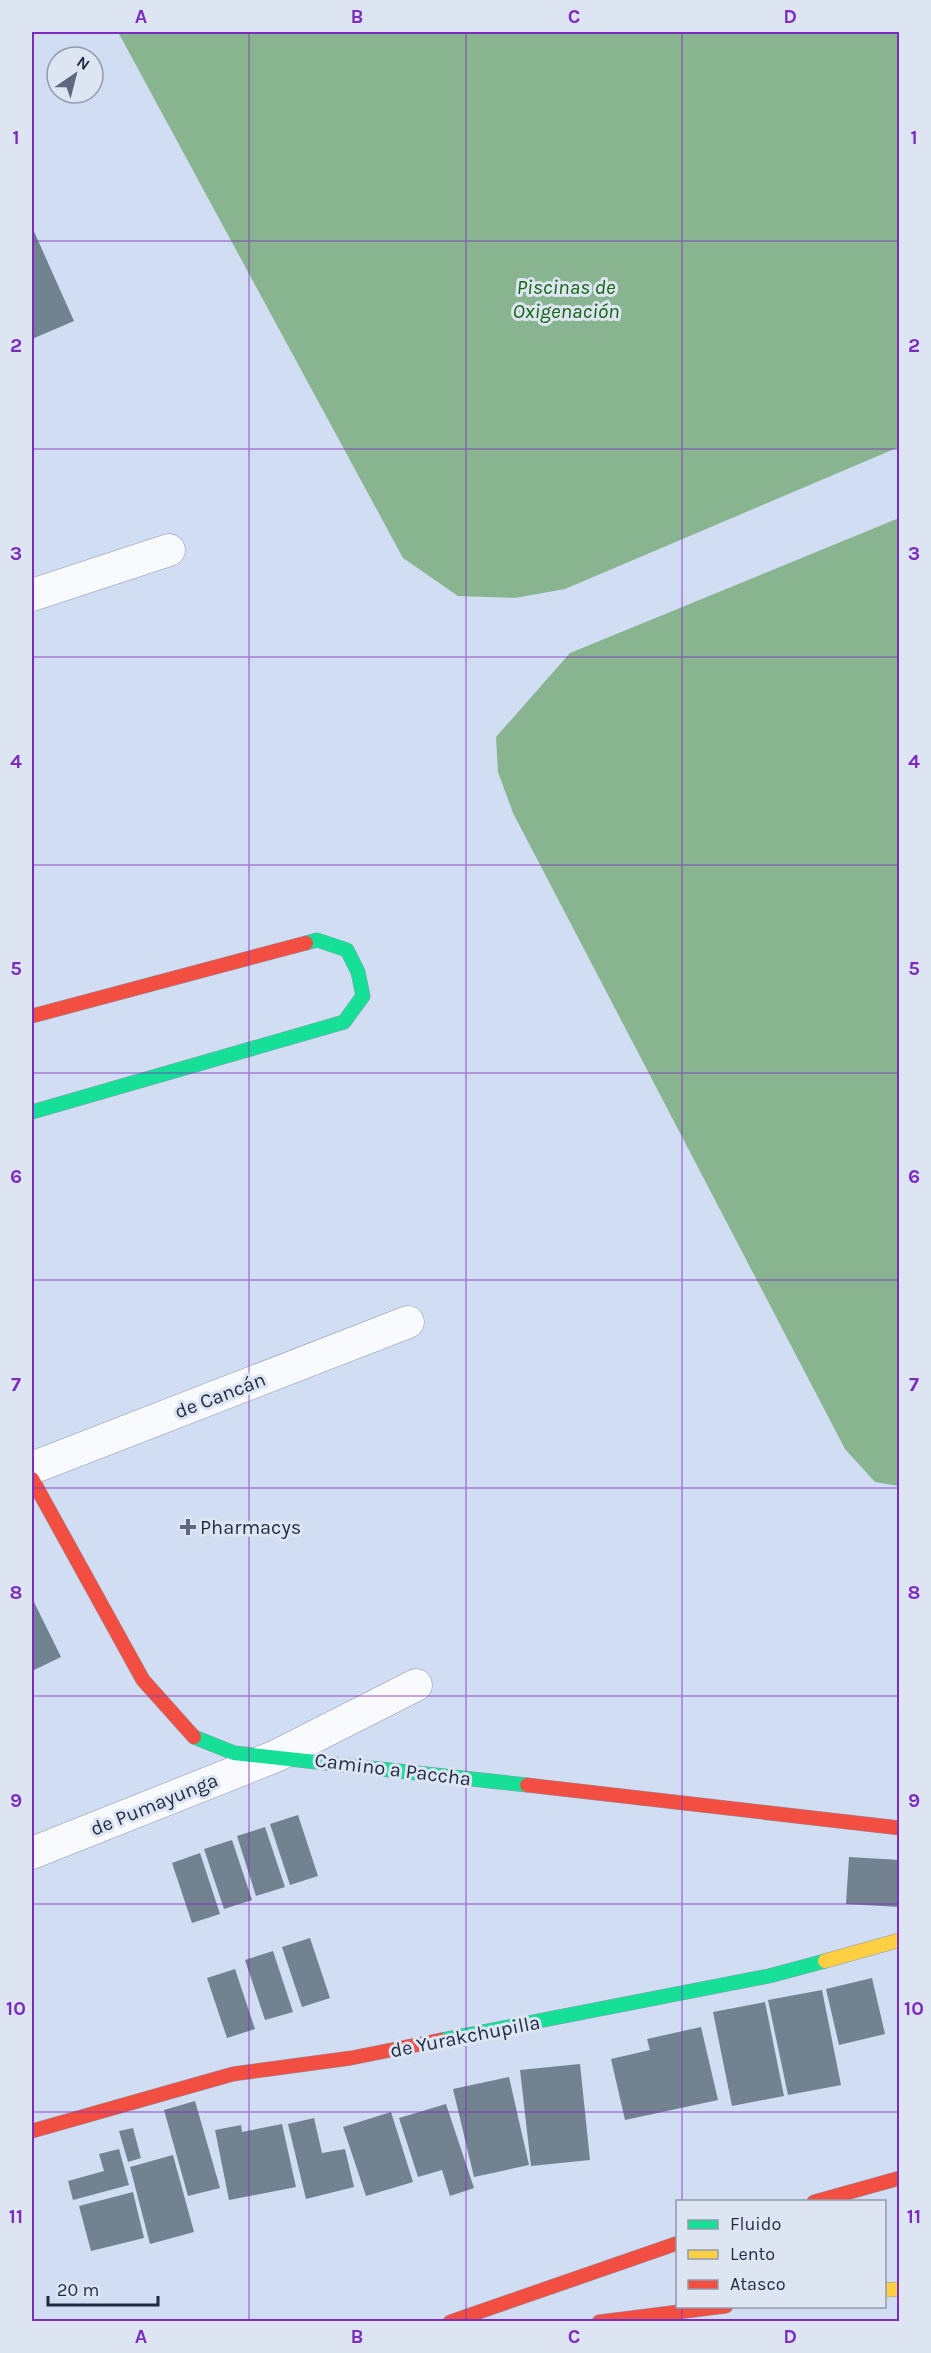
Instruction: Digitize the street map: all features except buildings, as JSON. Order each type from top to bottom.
[{"type":"main road","points":[[32,1016],[317,940],[347,950],[358,972],[363,996],[344,1022],[32,1112]]},
{"type":"main road","name":"Camino a Paccha","points":[[32,1479],[143,1680],[194,1737],[234,1753],[900,1828]]},
{"type":"main road","name":"de Yurakchupilla","points":[[32,2131],[232,2074],[351,2058],[769,1976],[900,1940]]},
{"type":"main road","points":[[821,2200],[900,2178]]},
{"type":"main road","points":[[450,2322],[676,2244]]},
{"type":"main road","points":[[599,2322],[718,2308]]},
{"type":"street","points":[[32,595],[169,550]]},
{"type":"street","name":"de Cancán","points":[[32,1468],[408,1322]]},
{"type":"street","name":"de Pumayunga","points":[[32,1853],[276,1756],[416,1685]]},
{"type":"water","name":"Piscinas de Oxigenación","points":[[118,32],[899,32],[899,447],[565,589],[515,598],[458,596],[403,558]]},
{"type":"water","points":[[899,518],[899,1486],[875,1482],[845,1449],[513,813],[498,772],[496,737],[570,653]]},
{"type":"traffic: fast","points":[[32,1112],[344,1022],[363,996],[358,972],[347,950],[317,940],[306,943]]},
{"type":"traffic: fast","points":[[194,1737],[234,1753],[527,1785]]},
{"type":"traffic: fast","points":[[441,2040],[769,1976],[825,1961]]},
{"type":"traffic: slow","points":[[825,1961],[900,1940]]},
{"type":"traffic: slow","points":[[886,2290],[900,2289]]},
{"type":"traffic: jam","points":[[32,1016],[306,943]]},
{"type":"traffic: jam","points":[[32,1479],[143,1680],[194,1737]]},
{"type":"traffic: jam","points":[[527,1785],[900,1828]]},
{"type":"traffic: jam","points":[[32,2131],[233,2074],[351,2058],[441,2040]]},
{"type":"traffic: jam","points":[[821,2200],[900,2178]]},
{"type":"traffic: jam","points":[[450,2322],[676,2244]]},
{"type":"traffic: jam","points":[[599,2322],[710,2308]]},
{"type":"place","name":"Pharmacys","points":[[188,1527]]}]
